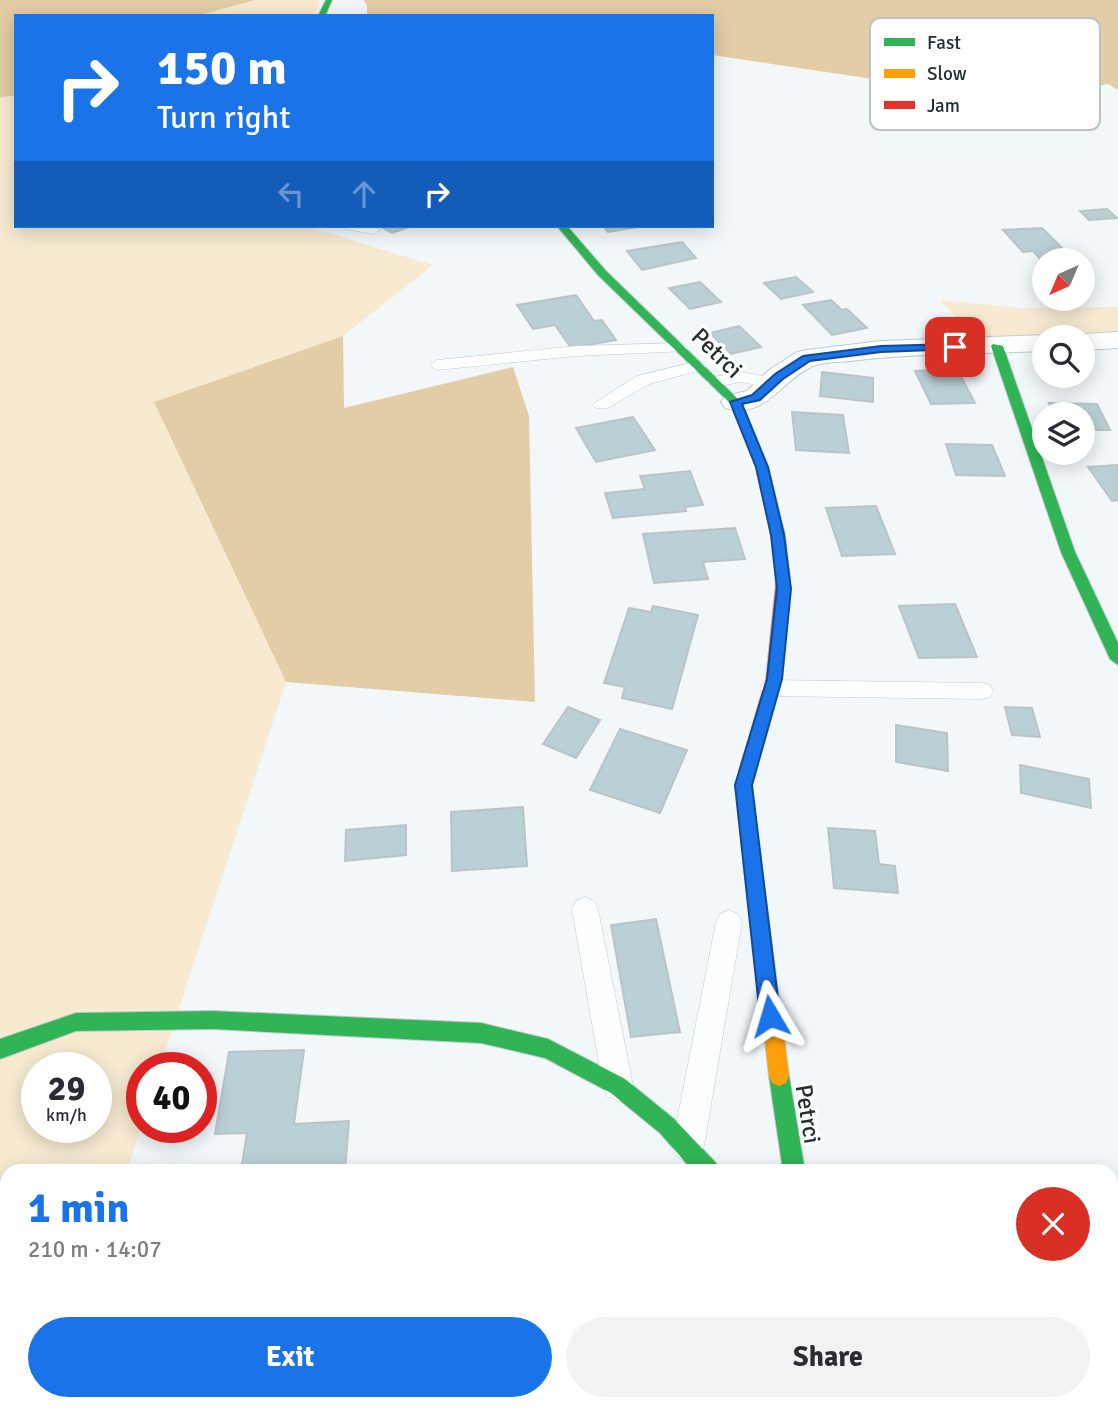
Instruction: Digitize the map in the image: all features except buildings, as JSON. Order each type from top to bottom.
[{"type":"street","name":"Petrci","points":[[564,228],[602,273],[725,392],[762,467],[778,535],[784,589],[771,688],[743,785],[770,1016],[793,1164]]},
{"type":"street","points":[[1095,341],[1118,340]]},
{"type":"street","points":[[725,392],[756,398],[807,358],[881,349],[1032,344]]},
{"type":"street","points":[[997,346],[1068,552],[1118,659]]},
{"type":"street","points":[[0,1049],[76,1022],[213,1020],[481,1033],[548,1049],[618,1086],[667,1126],[702,1164]]},
{"type":"lane","points":[[362,228],[373,230]]},
{"type":"lane","points":[[437,365],[576,351],[680,348]]},
{"type":"lane","points":[[602,404],[643,380],[698,366]]},
{"type":"lane","points":[[771,688],[982,691]]},
{"type":"lane","points":[[585,909],[618,1086]]},
{"type":"lane","points":[[688,1148],[729,922]]},
{"type":"shaded area","points":[[0,0],[255,0],[203,14],[14,14],[14,95],[0,98]]},
{"type":"shaded area","points":[[213,0],[318,0],[319,8],[314,14],[196,14]]},
{"type":"shaded area","points":[[363,0],[1118,0],[1118,90],[1108,84],[1100,86],[1100,18],[870,18],[870,79],[714,55],[714,14],[367,14],[367,5]]},
{"type":"shaded area","points":[[14,95],[14,228],[313,228],[433,265],[343,336],[154,402],[286,682],[165,1052],[126,1052],[126,1143],[136,1143],[129,1164],[0,1164],[0,98]]},
{"type":"shaded area","points":[[940,300],[1032,308],[1032,312],[1096,312],[1096,307],[1118,307],[1118,331],[1095,332],[1095,325],[1032,325],[1032,335],[974,337]]},
{"type":"shaded area","points":[[343,336],[344,408],[513,367],[529,416],[535,702],[286,682],[154,402]]},
{"type":"traffic: fast","points":[[322,14],[329,0]]},
{"type":"traffic: fast","points":[[564,228],[602,273],[735,402],[762,467],[778,535],[783,582]]},
{"type":"traffic: fast","points":[[997,346],[1068,552],[1118,659]]},
{"type":"traffic: fast","points":[[0,1049],[76,1022],[213,1020],[481,1033],[548,1049],[618,1086],[667,1126],[702,1164]]},
{"type":"traffic: fast","points":[[779,1076],[793,1164]]},
{"type":"traffic: slow","points":[[745,799],[779,1076]]},
{"type":"traffic: jam","points":[[745,799],[743,785],[774,679],[783,582]]},
{"type":"route","points":[[770,1016],[743,785],[774,679],[784,589],[778,535],[762,467],[736,402],[756,398],[793,365],[807,358],[881,349],[955,347]]}]
